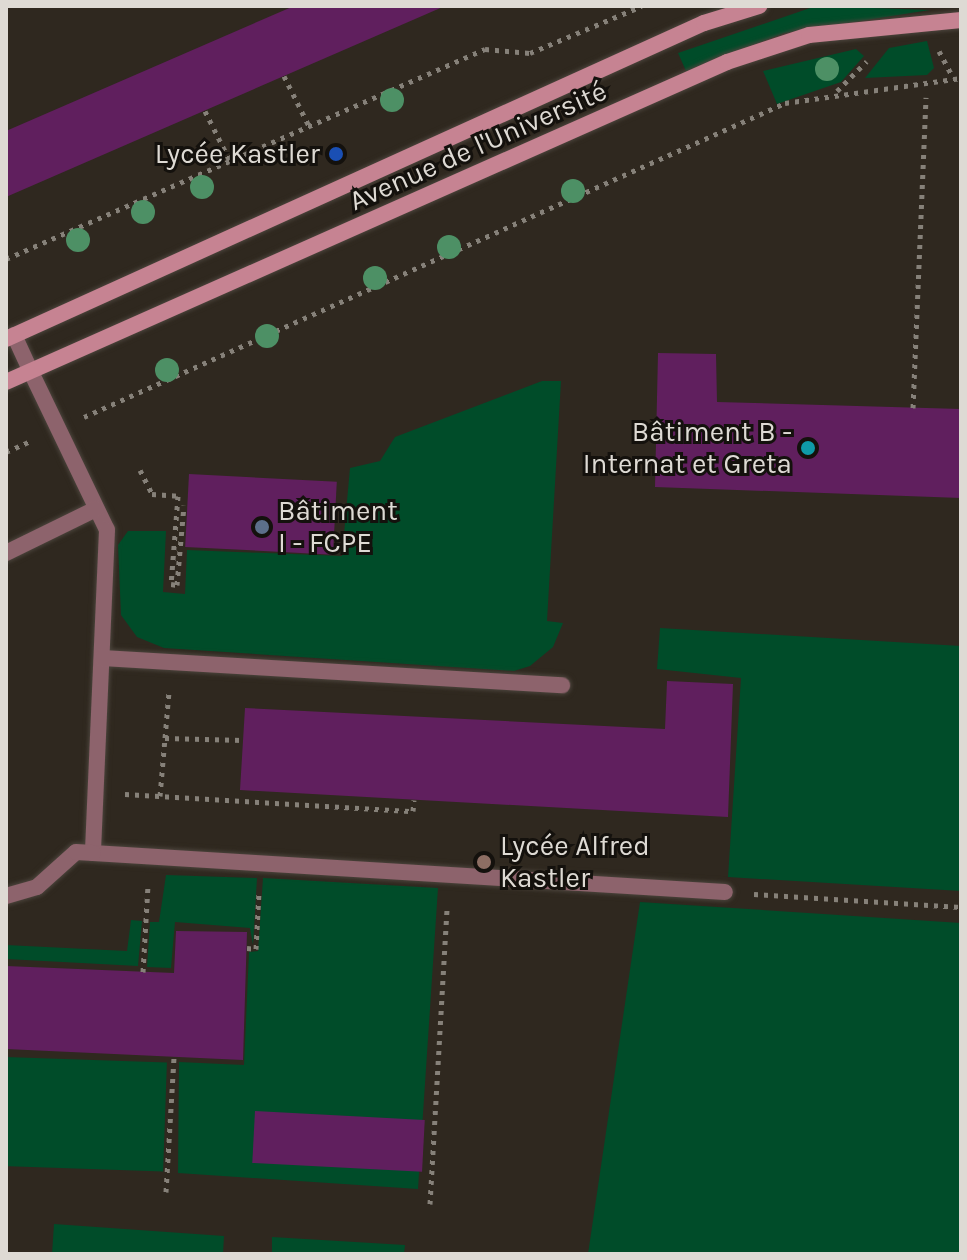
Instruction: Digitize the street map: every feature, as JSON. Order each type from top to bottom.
[{"type":"street","name":"Avenue de l'Université","points":[[31,372],[10,337],[704,23],[759,6]]},
{"type":"street","name":"Avenue de l'Université","points":[[6,382],[727,62],[809,35],[961,20]]},
{"type":"street","points":[[31,372],[107,530],[93,853]]},
{"type":"street","points":[[6,553],[96,509]]},
{"type":"street","points":[[102,658],[562,685]]},
{"type":"street","points":[[6,896],[37,887],[76,852],[449,878],[725,892]]},
{"type":"path","points":[[6,259],[485,49],[530,53],[642,6]]},
{"type":"path","points":[[284,76],[309,126]]},
{"type":"path","points":[[6,452],[785,103],[961,78]]},
{"type":"path","points":[[913,408],[926,97]]},
{"type":"path","points":[[205,111],[230,161]]},
{"type":"path","points":[[140,470],[152,494],[178,496],[183,506],[177,585],[171,584],[183,506]]},
{"type":"path","points":[[160,796],[172,662]]},
{"type":"path","points":[[165,738],[243,740]]},
{"type":"path","points":[[96,793],[413,811],[414,800]]},
{"type":"path","points":[[143,972],[149,857]]},
{"type":"path","points":[[247,948],[256,949],[260,865]]},
{"type":"path","points":[[430,1204],[449,878]]},
{"type":"path","points":[[725,892],[961,907]]},
{"type":"path","points":[[166,1192],[174,1057]]},
{"type":"green space","points":[[816,6],[930,10],[784,33],[686,71],[678,53]]},
{"type":"green space","points":[[927,41],[934,68],[927,75],[865,78],[889,48]]},
{"type":"green space","points":[[856,49],[864,56],[841,82],[777,104],[763,71]]},
{"type":"green space","points":[[542,381],[561,381],[547,621],[563,623],[553,647],[530,666],[514,671],[164,648],[137,637],[121,615],[118,545],[128,531],[166,531],[163,592],[185,594],[187,550],[342,556],[350,468],[380,461],[395,437]]},
{"type":"green space","points":[[660,628],[961,646],[961,891],[728,877],[741,678],[657,669]]},
{"type":"green space","points":[[166,875],[257,878],[253,945],[250,928],[175,922],[171,968],[147,967],[150,922],[159,922]]},
{"type":"green space","points":[[263,878],[438,888],[418,1189],[178,1173],[179,1062],[244,1065],[249,952],[258,951]]},
{"type":"green space","points":[[640,902],[961,923],[961,1254],[588,1254]]},
{"type":"green space","points":[[131,920],[142,921],[138,966],[6,959],[6,945],[127,951]]},
{"type":"green space","points":[[6,1057],[167,1063],[163,1172],[6,1166]]},
{"type":"green space","points":[[54,1224],[224,1236],[223,1254],[52,1254]]},
{"type":"green space","points":[[272,1237],[405,1245],[404,1254],[272,1254]]},
{"type":"building","points":[[294,6],[445,6],[6,197],[6,131]]},
{"type":"building","name":"Bâtiment B - Internat et Greta","points":[[658,353],[716,354],[717,402],[961,409],[961,498],[655,487]]},
{"type":"building","name":"Bâtiment I - FCPE","points":[[189,474],[337,482],[333,555],[185,547]]},
{"type":"building","points":[[667,681],[733,684],[728,817],[240,790],[245,708],[665,729]]},
{"type":"building","points":[[176,931],[247,932],[243,1060],[6,1049],[6,966],[174,973]]},
{"type":"building","points":[[255,1111],[425,1120],[422,1172],[252,1163]]},
{"type":"place","name":"Lycée Kastler","points":[[336,154]]},
{"type":"place","name":"Bâtiment B - Internat et Greta","points":[[808,448]]},
{"type":"place","name":"Bâtiment I - FCPE","points":[[262,527]]},
{"type":"place","name":"Lycée Alfred Kastler","points":[[484,862]]}]
